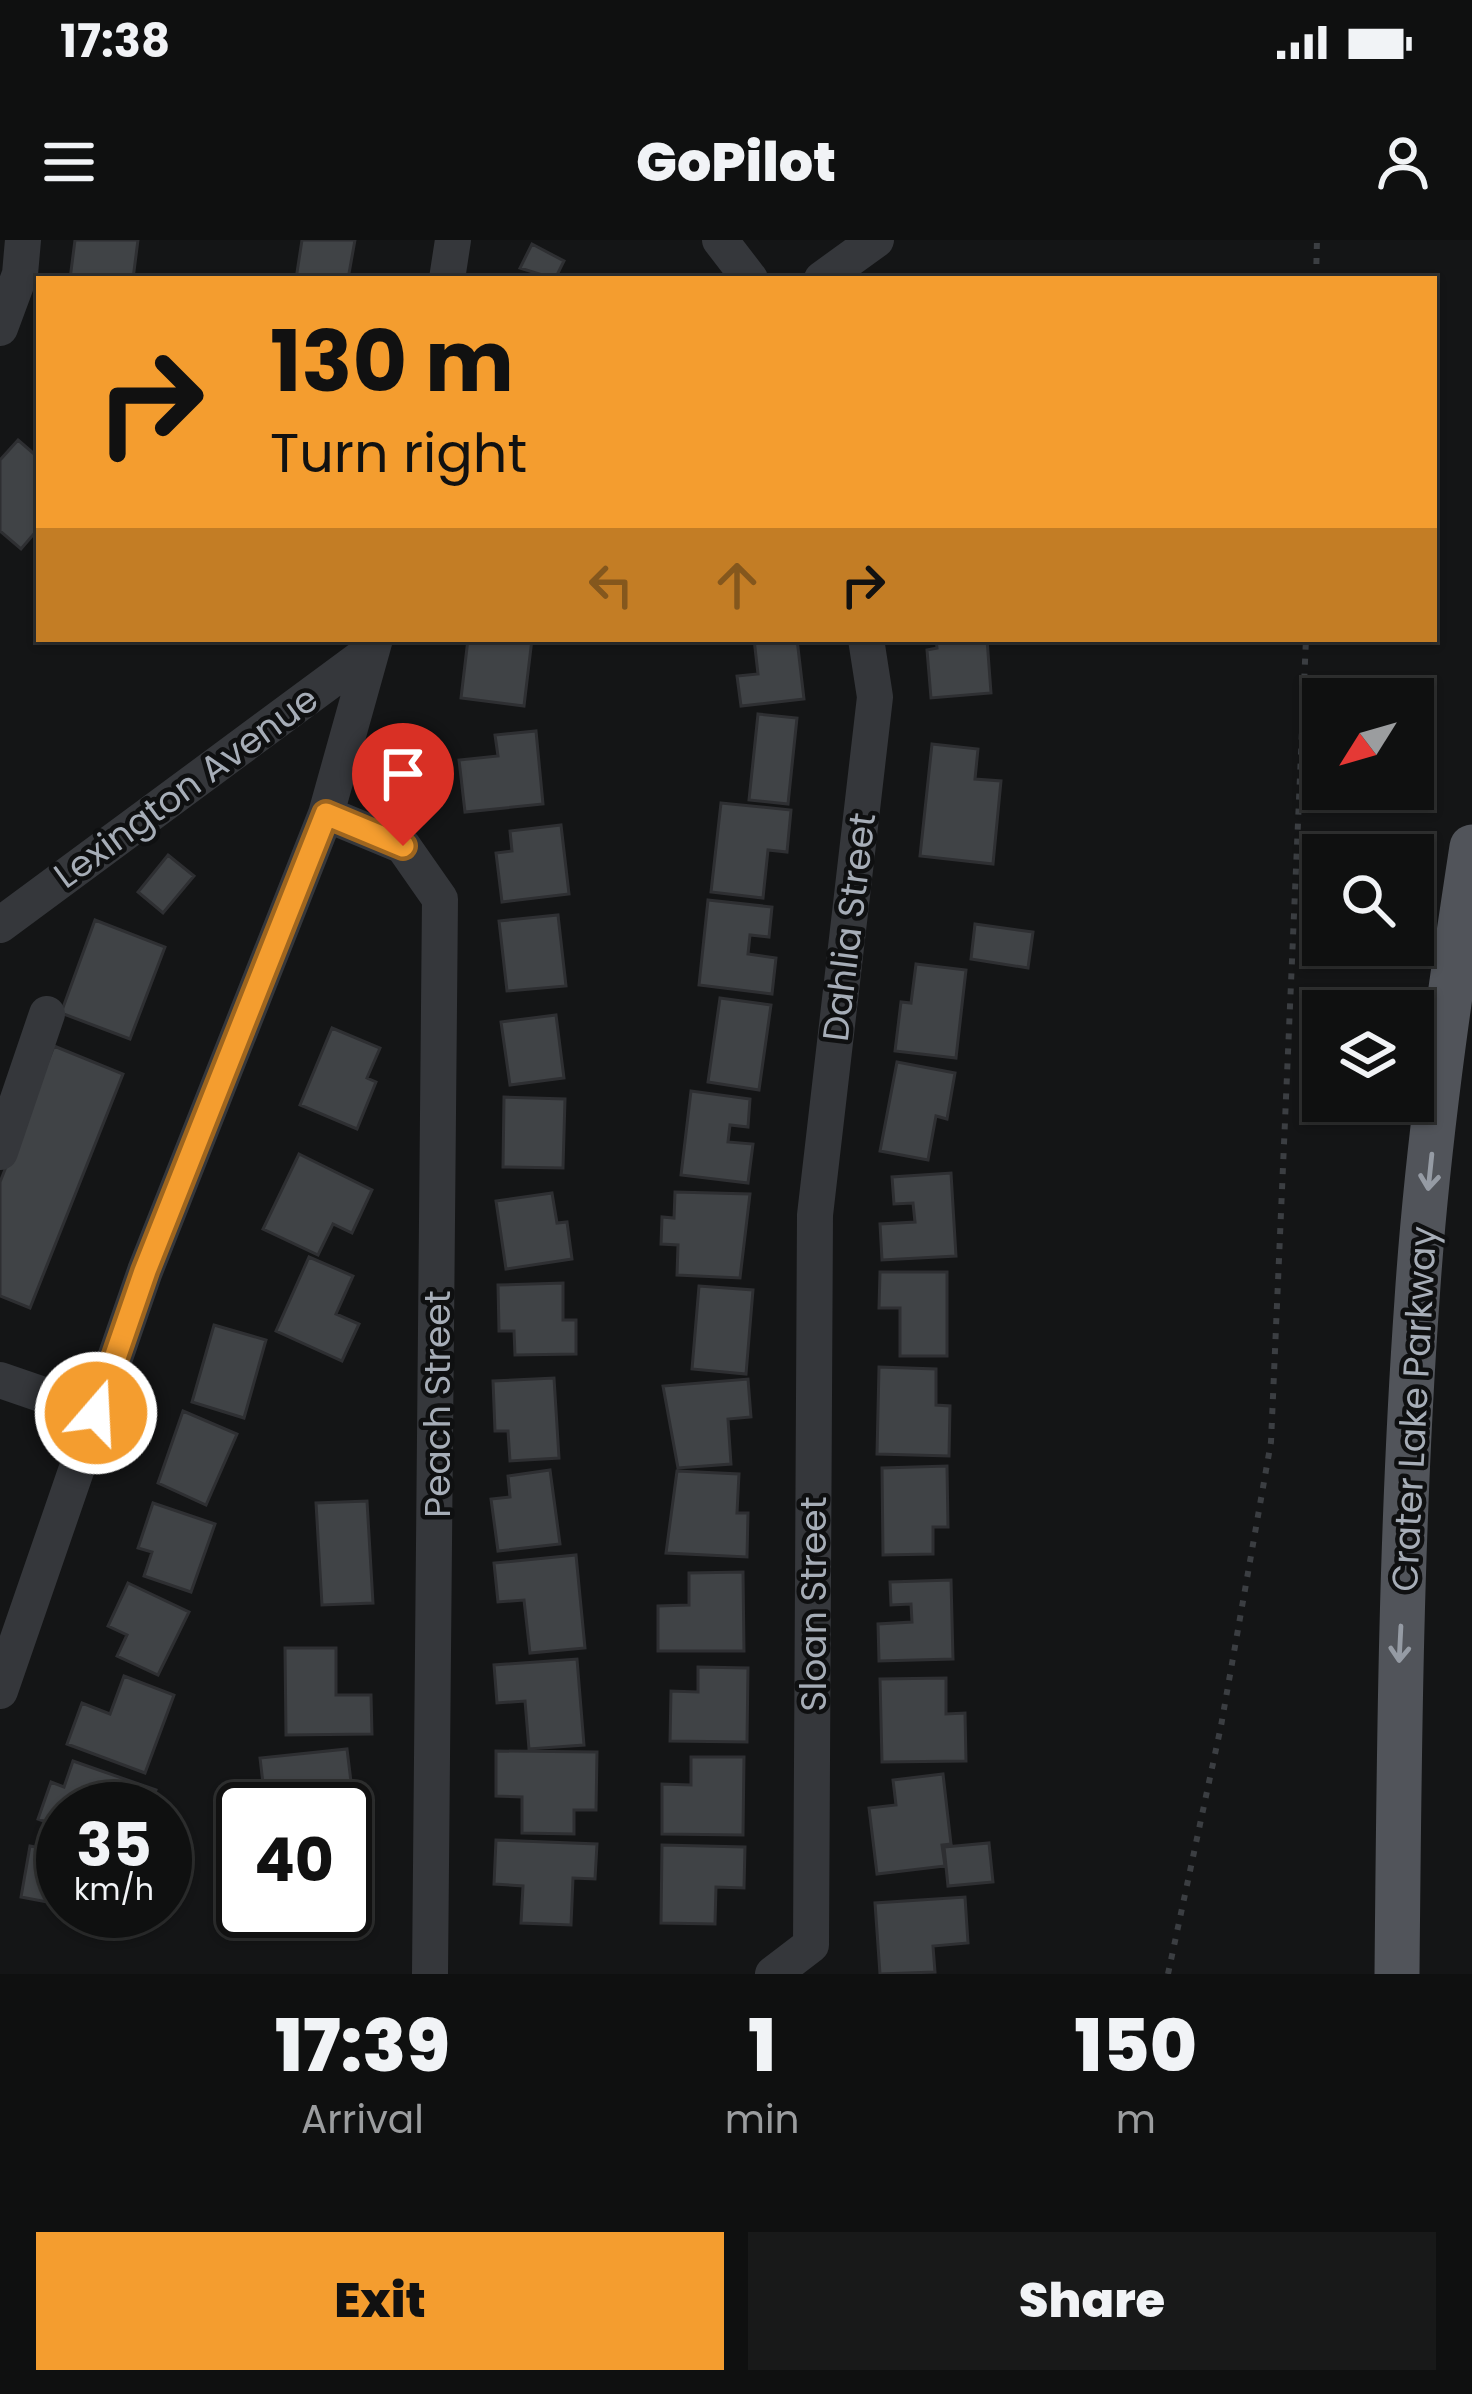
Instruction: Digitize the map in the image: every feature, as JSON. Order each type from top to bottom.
[{"type":"main road","name":"Crater Lake Parkway","points":[[1397,1974],[1400,1666],[1417,1298],[1449,995],[1472,848]]},
{"type":"street","points":[[0,328],[20,274],[23,240]]},
{"type":"street","points":[[447,276],[453,240]]},
{"type":"street","points":[[720,240],[748,276]]},
{"type":"street","points":[[826,276],[876,240]]},
{"type":"street","name":"Dahlia Street","points":[[815,1215],[875,697],[866,642]]},
{"type":"street","points":[[0,1691],[145,1271],[326,814],[374,644]]},
{"type":"street","name":"Lexington Avenue","points":[[0,925],[374,644]]},
{"type":"street","name":"Peach Street","points":[[326,814],[403,846],[440,899],[430,1974]]},
{"type":"street","points":[[0,1152],[47,1014]]},
{"type":"street","name":"Sloan Street","points":[[773,1974],[811,1945],[815,1215]]},
{"type":"street","points":[[0,1380],[96,1413]]},
{"type":"path","points":[[1316,276],[1317,240]]},
{"type":"path","points":[[1168,1974],[1221,1726],[1271,1442],[1306,642]]},
{"type":"building","points":[[75,240],[138,240],[133,276],[70,276]]},
{"type":"building","points":[[302,240],[355,240],[349,276],[296,276]]},
{"type":"building","points":[[532,244],[564,261],[556,276],[520,268]]},
{"type":"building","points":[[18,440],[36,455],[36,532],[21,549],[0,531],[0,460]]},
{"type":"building","points":[[468,642],[532,642],[524,706],[461,698]]},
{"type":"building","points":[[754,642],[797,642],[804,699],[741,706],[737,676],[758,674]]},
{"type":"building","points":[[936,642],[987,642],[991,693],[931,698],[927,650],[937,648]]},
{"type":"building","points":[[758,714],[797,718],[788,804],[749,800]]},
{"type":"building","points":[[536,731],[543,804],[465,812],[459,760],[498,756],[495,735]]},
{"type":"building","points":[[932,744],[978,749],[975,779],[1001,781],[993,864],[920,856]]},
{"type":"building","points":[[721,803],[791,810],[787,852],[768,850],[763,898],[711,892]]},
{"type":"building","points":[[561,825],[569,894],[502,902],[496,853],[512,851],[510,831]]},
{"type":"building","points":[[168,855],[194,876],[163,913],[138,892]]},
{"type":"building","points":[[708,900],[772,907],[769,937],[750,935],[748,954],[776,958],[772,994],[699,985]]},
{"type":"building","points":[[558,915],[566,986],[507,991],[499,921]]},
{"type":"building","points":[[95,920],[165,947],[130,1039],[61,1013]]},
{"type":"building","points":[[975,924],[1033,932],[1028,968],[971,959]]},
{"type":"building","points":[[916,964],[966,970],[956,1058],[895,1051],[901,1002],[911,1003]]},
{"type":"building","points":[[720,998],[771,1005],[759,1090],[708,1082]]},
{"type":"building","points":[[556,1015],[564,1078],[510,1085],[501,1022]]},
{"type":"building","points":[[332,1028],[380,1048],[367,1078],[376,1082],[357,1129],[300,1105]]},
{"type":"building","points":[[54,1046],[123,1074],[30,1308],[0,1296],[0,1182]]},
{"type":"building","points":[[897,1062],[955,1073],[947,1119],[936,1116],[928,1160],[880,1151]]},
{"type":"building","points":[[691,1091],[750,1099],[748,1127],[730,1125],[728,1142],[753,1144],[748,1183],[681,1175]]},
{"type":"building","points":[[504,1097],[565,1099],[563,1168],[503,1167]]},
{"type":"building","points":[[299,1154],[372,1190],[352,1233],[333,1224],[318,1255],[263,1229]]},
{"type":"building","points":[[951,1173],[956,1256],[882,1260],[880,1224],[915,1222],[913,1203],[894,1204],[892,1177]]},
{"type":"building","points":[[675,1192],[750,1194],[740,1278],[677,1275],[678,1245],[661,1244],[662,1217],[674,1218]]},
{"type":"building","points":[[552,1193],[557,1223],[567,1222],[572,1259],[506,1269],[496,1201]]},
{"type":"building","points":[[309,1257],[353,1276],[336,1314],[359,1324],[342,1361],[276,1331]]},
{"type":"building","points":[[880,1272],[947,1272],[947,1356],[900,1356],[900,1308],[879,1308]]},
{"type":"building","points":[[563,1283],[563,1320],[576,1320],[576,1354],[515,1355],[514,1331],[499,1331],[498,1285]]},
{"type":"building","points":[[699,1286],[753,1290],[746,1374],[692,1369]]},
{"type":"building","points":[[214,1325],[266,1340],[244,1418],[192,1402]]},
{"type":"building","points":[[879,1367],[936,1369],[936,1405],[950,1406],[949,1456],[877,1454]]},
{"type":"building","points":[[554,1378],[559,1458],[510,1461],[508,1431],[495,1431],[493,1381]]},
{"type":"building","points":[[748,1379],[751,1417],[728,1419],[731,1464],[678,1468],[663,1386]]},
{"type":"building","points":[[183,1411],[237,1434],[206,1505],[158,1483]]},
{"type":"building","points":[[947,1466],[948,1527],[933,1527],[933,1554],[883,1555],[882,1468]]},
{"type":"building","points":[[550,1470],[560,1544],[498,1551],[491,1499],[510,1497],[508,1476]]},
{"type":"building","points":[[677,1471],[739,1474],[737,1513],[748,1513],[747,1557],[666,1553]]},
{"type":"building","points":[[367,1501],[373,1603],[322,1605],[316,1503]]},
{"type":"building","points":[[153,1503],[215,1524],[191,1592],[144,1576],[152,1552],[138,1548]]},
{"type":"building","points":[[576,1555],[585,1648],[530,1653],[524,1600],[498,1602],[494,1563]]},
{"type":"building","points":[[743,1572],[744,1651],[658,1651],[658,1606],[689,1605],[689,1573]]},
{"type":"building","points":[[951,1580],[953,1659],[879,1661],[878,1624],[912,1622],[911,1604],[891,1605],[890,1582]]},
{"type":"building","points":[[128,1583],[189,1612],[158,1675],[117,1656],[127,1635],[108,1626]]},
{"type":"building","points":[[285,1648],[336,1648],[336,1695],[371,1695],[372,1734],[286,1735]]},
{"type":"building","points":[[577,1659],[584,1745],[529,1749],[525,1701],[497,1703],[494,1665]]},
{"type":"building","points":[[698,1667],[748,1668],[747,1742],[670,1741],[671,1691],[698,1692]]},
{"type":"building","points":[[124,1676],[174,1695],[145,1773],[67,1744],[82,1703],[110,1714]]},
{"type":"building","points":[[946,1678],[946,1714],[965,1713],[966,1761],[882,1762],[880,1679]]},
{"type":"building","points":[[347,1749],[351,1782],[263,1782],[260,1758]]},
{"type":"building","points":[[496,1751],[597,1752],[596,1810],[574,1810],[574,1834],[522,1833],[522,1797],[496,1796]]},
{"type":"building","points":[[691,1757],[744,1757],[743,1835],[662,1834],[662,1784],[691,1785]]},
{"type":"building","points":[[73,1761],[133,1782],[66,1782]]},
{"type":"building","points":[[943,1774],[951,1844],[942,1845],[945,1866],[877,1874],[869,1808],[896,1805],[893,1780]]},
{"type":"building","points":[[496,1840],[597,1844],[595,1879],[573,1878],[571,1925],[521,1923],[523,1886],[494,1884]]},
{"type":"building","points":[[989,1843],[993,1882],[948,1886],[944,1847]]},
{"type":"building","points":[[662,1845],[745,1847],[744,1888],[716,1887],[715,1924],[661,1923]]},
{"type":"building","points":[[30,1846],[36,1847],[36,1900],[21,1897]]},
{"type":"building","points":[[965,1897],[968,1943],[933,1946],[935,1972],[880,1974],[875,1903]]},
{"type":"route","points":[[96,1413],[145,1271],[326,814],[403,846]]}]
